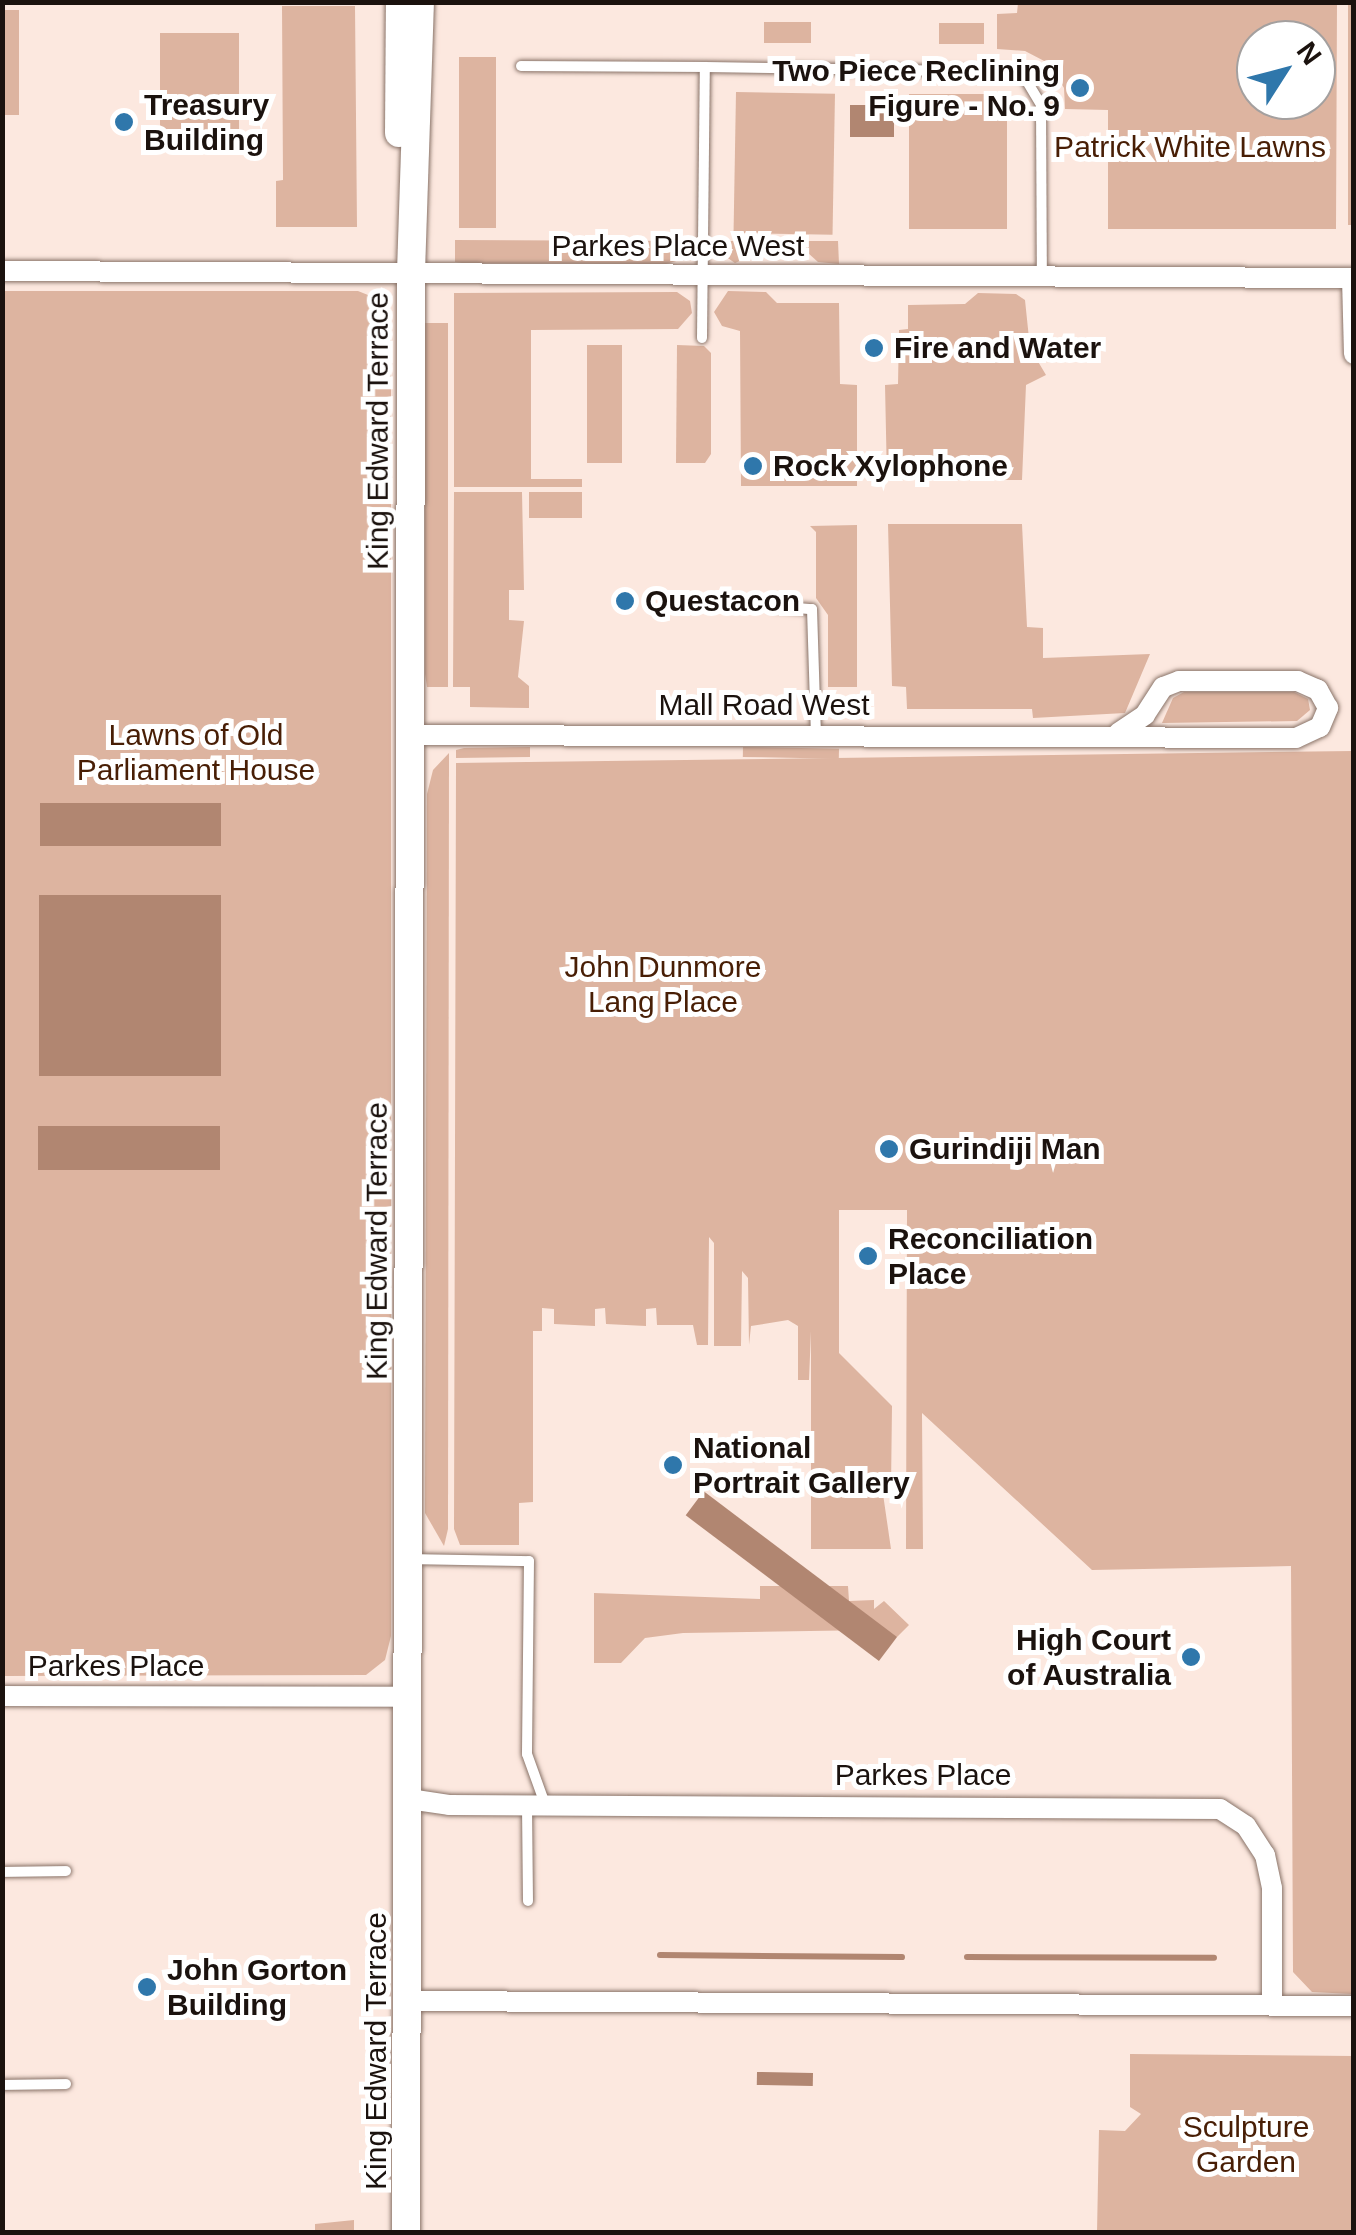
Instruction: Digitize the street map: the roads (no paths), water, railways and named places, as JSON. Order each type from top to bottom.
[{"type":"main road","name":"King Edward Terrace","points":[[400,2],[398,237],[411,272]]},
{"type":"main road","name":"King Edward Terrace","points":[[409,2225],[411,272],[420,2]]},
{"type":"street","name":"Parkes Place West","points":[[2,271],[1353,278]]},
{"type":"street","points":[[1353,278],[1354,354]]},
{"type":"street","name":"Mall Road West","points":[[410,736],[1118,733],[1301,738],[1320,727],[1328,708],[1318,690],[1298,681],[1179,681],[1163,687],[1145,715],[1118,733]]},
{"type":"street","name":"Parkes Place","points":[[2,1696],[409,1697]]},
{"type":"street","name":"Parkes Place","points":[[409,1798],[449,1804],[1220,1809],[1246,1826],[1266,1856],[1272,1888],[1272,2004]]},
{"type":"street","points":[[409,1831],[449,1804]]},
{"type":"street","points":[[409,2002],[1354,2006]]},
{"type":"lane","points":[[521,66],[1012,72],[1025,78],[1041,105],[1042,276]]},
{"type":"lane","points":[[702,338],[705,67]]},
{"type":"lane","points":[[774,606],[812,610],[816,735]]},
{"type":"lane","points":[[410,1559],[529,1561],[527,1754],[536,1805],[528,1901]]},
{"type":"lane","points":[[2,1872],[66,1872]]},
{"type":"lane","points":[[2,2085],[66,2084]]},
{"type":"waterway","points":[[660,1955],[902,1957]]},
{"type":"waterway","points":[[967,1957],[1214,1958]]},
{"type":"place","name":"Two Piece Reclining Figure - No. 9","points":[[1080,88]]},
{"type":"place","name":"Treasury Building","points":[[124,122]]},
{"type":"place","name":"Fire and Water","points":[[874,348]]},
{"type":"place","name":"Rock Xylophone","points":[[753,466]]},
{"type":"place","name":"Questacon","points":[[625,601]]},
{"type":"place","name":"Gurindiji Man","points":[[889,1149]]},
{"type":"place","name":"Reconciliation Place","points":[[868,1256]]},
{"type":"place","name":"National Portrait Gallery","points":[[673,1465]]},
{"type":"place","name":"High Court of Australia","points":[[1191,1657]]},
{"type":"place","name":"John Gorton Building","points":[[147,1987]]},
{"type":"park label","name":"Patrick White Lawns","points":[[1190,147]]},
{"type":"park label","name":"Lawns of Old Parliament House","points":[[196,752]]},
{"type":"park label","name":"John Dunmore Lang Place","points":[[663,984]]},
{"type":"park label","name":"Sculpture Garden","points":[[1246,2144]]}]
